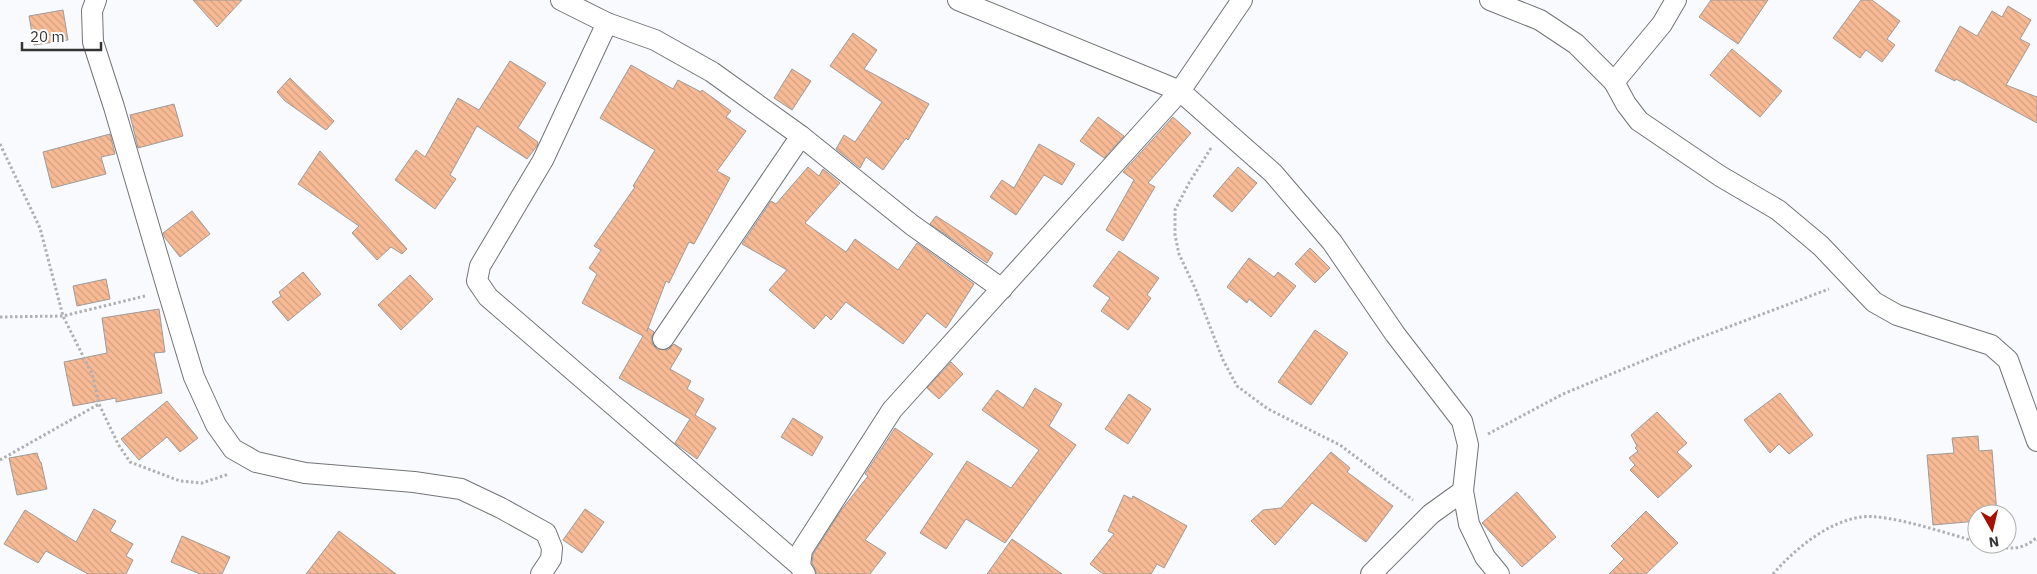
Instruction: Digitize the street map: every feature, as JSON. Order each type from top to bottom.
[{"type":"street","points":[[96,0],[92,11],[93,42],[194,377],[216,424],[234,449],[256,462],[305,473],[414,482],[461,490],[501,508],[546,533],[552,548],[551,559],[541,574]]},
{"type":"street","points":[[561,0],[607,23],[655,40],[712,72],[801,136],[912,225],[1002,289]]},
{"type":"street","points":[[958,0],[1180,91],[1273,173],[1332,242],[1395,334],[1462,420],[1468,445],[1463,491],[1469,524],[1485,557],[1499,574]]},
{"type":"street","points":[[802,570],[802,550],[892,410],[1180,91],[1242,0]]},
{"type":"street","points":[[1490,0],[1540,20],[1576,44],[1614,82],[1626,104],[1639,121],[1720,176],[1778,210],[1821,246],[1874,302],[1897,315],[1991,345],[2008,360],[2037,441]]},
{"type":"street","points":[[1614,82],[1662,24],[1676,0]]},
{"type":"street","points":[[607,23],[543,160],[480,266],[477,280],[488,297],[802,570]]},
{"type":"street","points":[[663,339],[801,136]]},
{"type":"street","points":[[1371,574],[1431,514],[1463,491]]},
{"type":"path","points":[[1224,128],[1189,183],[1175,210],[1175,235],[1179,254],[1195,288],[1223,360],[1238,386],[1268,409],[1340,445],[1431,514]]},
{"type":"path","points":[[0,144],[40,228],[64,316],[92,374],[99,404],[118,444],[130,462],[180,481],[202,483],[223,477],[256,462]]},
{"type":"path","points":[[1468,445],[1563,394],[1691,341],[1853,280]]},
{"type":"path","points":[[0,317],[64,316],[168,291]]},
{"type":"path","points":[[0,460],[99,404]]},
{"type":"path","points":[[1773,574],[1788,556],[1832,526],[1862,516],[1887,518],[1967,539]]},
{"type":"path","points":[[2017,549],[2031,543],[2037,537]]},
{"type":"building","points":[[193,0],[242,0],[217,27]]},
{"type":"building","points":[[1711,0],[1768,0],[1738,44],[1699,17]]},
{"type":"building","points":[[1861,0],[1872,0],[1900,21],[1887,39],[1895,45],[1882,62],[1866,50],[1860,58],[1833,38]]},
{"type":"building","points":[[2008,6],[2031,20],[2020,39],[2030,44],[2006,85],[2037,97],[2037,123],[1956,79],[1955,81],[1935,71],[1960,26],[1977,36],[1992,11],[2002,17]]},
{"type":"building","points":[[63,10],[68,40],[34,45],[29,16]]},
{"type":"building","points":[[853,33],[877,50],[864,69],[929,104],[908,140],[906,138],[883,170],[866,157],[860,168],[836,149],[844,135],[855,142],[882,102],[830,66]]},
{"type":"building","points":[[1732,49],[1782,91],[1760,117],[1710,75]]},
{"type":"building","points":[[510,61],[546,83],[518,128],[538,142],[537,146],[527,159],[477,126],[450,175],[456,179],[435,209],[395,180],[416,150],[425,157],[458,98],[479,110]]},
{"type":"building","points":[[631,65],[673,89],[678,80],[701,92],[702,90],[731,111],[726,117],[746,131],[717,171],[730,178],[694,244],[689,242],[669,283],[666,281],[648,328],[654,332],[651,339],[657,349],[668,350],[674,344],[682,349],[670,369],[691,381],[687,389],[704,399],[695,415],[716,428],[697,459],[675,443],[690,419],[619,378],[643,336],[582,303],[597,274],[589,268],[601,250],[594,246],[635,187],[633,186],[655,150],[600,118]]},
{"type":"building","points":[[792,69],[811,81],[792,110],[774,98]]},
{"type":"building","points":[[290,78],[334,121],[326,130],[285,101],[277,92]]},
{"type":"building","points":[[174,104],[183,136],[138,148],[130,115]]},
{"type":"building","points":[[1098,117],[1124,136],[1104,158],[1080,141]]},
{"type":"building","points":[[1173,117],[1191,133],[1148,183],[1155,187],[1123,241],[1106,230],[1134,180],[1123,172]]},
{"type":"building","points":[[110,134],[115,154],[101,157],[106,174],[52,188],[43,152]]},
{"type":"building","points":[[1039,144],[1075,164],[1062,185],[1044,175],[1016,215],[990,197],[1002,180],[1014,188]]},
{"type":"building","points":[[320,151],[407,249],[402,254],[391,247],[377,260],[352,233],[359,226],[298,184]]},
{"type":"building","points":[[808,167],[819,176],[823,169],[840,183],[805,223],[846,252],[855,239],[898,270],[917,243],[974,284],[946,328],[927,313],[903,344],[846,302],[831,320],[826,315],[814,329],[769,290],[787,270],[742,244],[771,201],[776,204]]},
{"type":"building","points":[[1238,167],[1257,183],[1232,212],[1213,196]]},
{"type":"building","points":[[192,211],[210,234],[180,257],[163,233]]},
{"type":"building","points":[[936,216],[993,253],[987,263],[930,224]]},
{"type":"building","points":[[1310,248],[1330,268],[1315,283],[1295,264]]},
{"type":"building","points":[[1119,251],[1159,278],[1147,295],[1151,298],[1128,330],[1101,311],[1110,298],[1093,286]]},
{"type":"building","points":[[1249,258],[1274,277],[1278,272],[1296,286],[1271,317],[1249,299],[1247,303],[1227,287]]},
{"type":"building","points":[[303,272],[321,294],[288,321],[272,302],[281,296],[279,292]]},
{"type":"building","points":[[410,275],[433,299],[401,330],[378,305]]},
{"type":"building","points":[[106,279],[110,299],[77,306],[73,286]]},
{"type":"building","points":[[159,309],[165,352],[154,353],[162,393],[116,402],[116,398],[73,406],[64,362],[107,353],[102,318]]},
{"type":"building","points":[[1315,330],[1348,353],[1311,405],[1278,382]]},
{"type":"building","points":[[951,362],[963,374],[939,399],[927,388]]},
{"type":"building","points":[[1035,388],[1062,404],[1049,426],[1076,445],[1005,543],[966,519],[946,549],[920,533],[967,461],[1011,488],[1039,450],[982,410],[997,390],[1023,408]]},
{"type":"building","points":[[1780,393],[1813,435],[1789,454],[1779,444],[1770,453],[1744,420]]},
{"type":"building","points":[[1129,394],[1151,409],[1128,444],[1105,429]]},
{"type":"building","points":[[167,401],[198,438],[180,452],[167,437],[139,460],[121,439]]},
{"type":"building","points":[[1657,412],[1687,443],[1677,452],[1692,466],[1658,498],[1630,470],[1635,465],[1629,458],[1638,451],[1635,448],[1637,446],[1631,435]]},
{"type":"building","points":[[793,418],[823,437],[812,456],[781,437]]},
{"type":"building","points":[[895,428],[933,454],[865,540],[886,553],[870,574],[817,574],[812,563],[813,554],[842,509],[868,476],[865,474]]},
{"type":"building","points":[[1978,436],[1979,451],[1992,450],[1996,504],[1967,504],[1967,522],[1933,525],[1927,455],[1954,453],[1952,438]]},
{"type":"building","points":[[1331,452],[1350,468],[1347,472],[1393,506],[1366,542],[1312,503],[1275,545],[1251,521],[1263,510],[1281,508]]},
{"type":"building","points":[[37,453],[47,489],[17,495],[9,458]]},
{"type":"building","points":[[1517,492],[1556,537],[1522,567],[1482,523]]},
{"type":"building","points":[[1124,495],[1132,499],[1133,496],[1187,526],[1164,568],[1157,564],[1151,574],[1103,574],[1090,564],[1114,534],[1108,531]]},
{"type":"building","points":[[94,509],[116,521],[110,531],[133,544],[126,556],[133,560],[126,574],[88,574],[46,551],[38,563],[4,544],[25,510],[76,542]]},
{"type":"building","points":[[585,509],[604,522],[582,553],[563,540]]},
{"type":"building","points":[[1646,511],[1678,543],[1646,574],[1609,574],[1624,559],[1611,546]]},
{"type":"building","points":[[339,531],[396,574],[306,574]]},
{"type":"building","points":[[182,536],[230,557],[222,574],[200,574],[171,562]]},
{"type":"building","points":[[1012,539],[1062,574],[987,574]]}]
